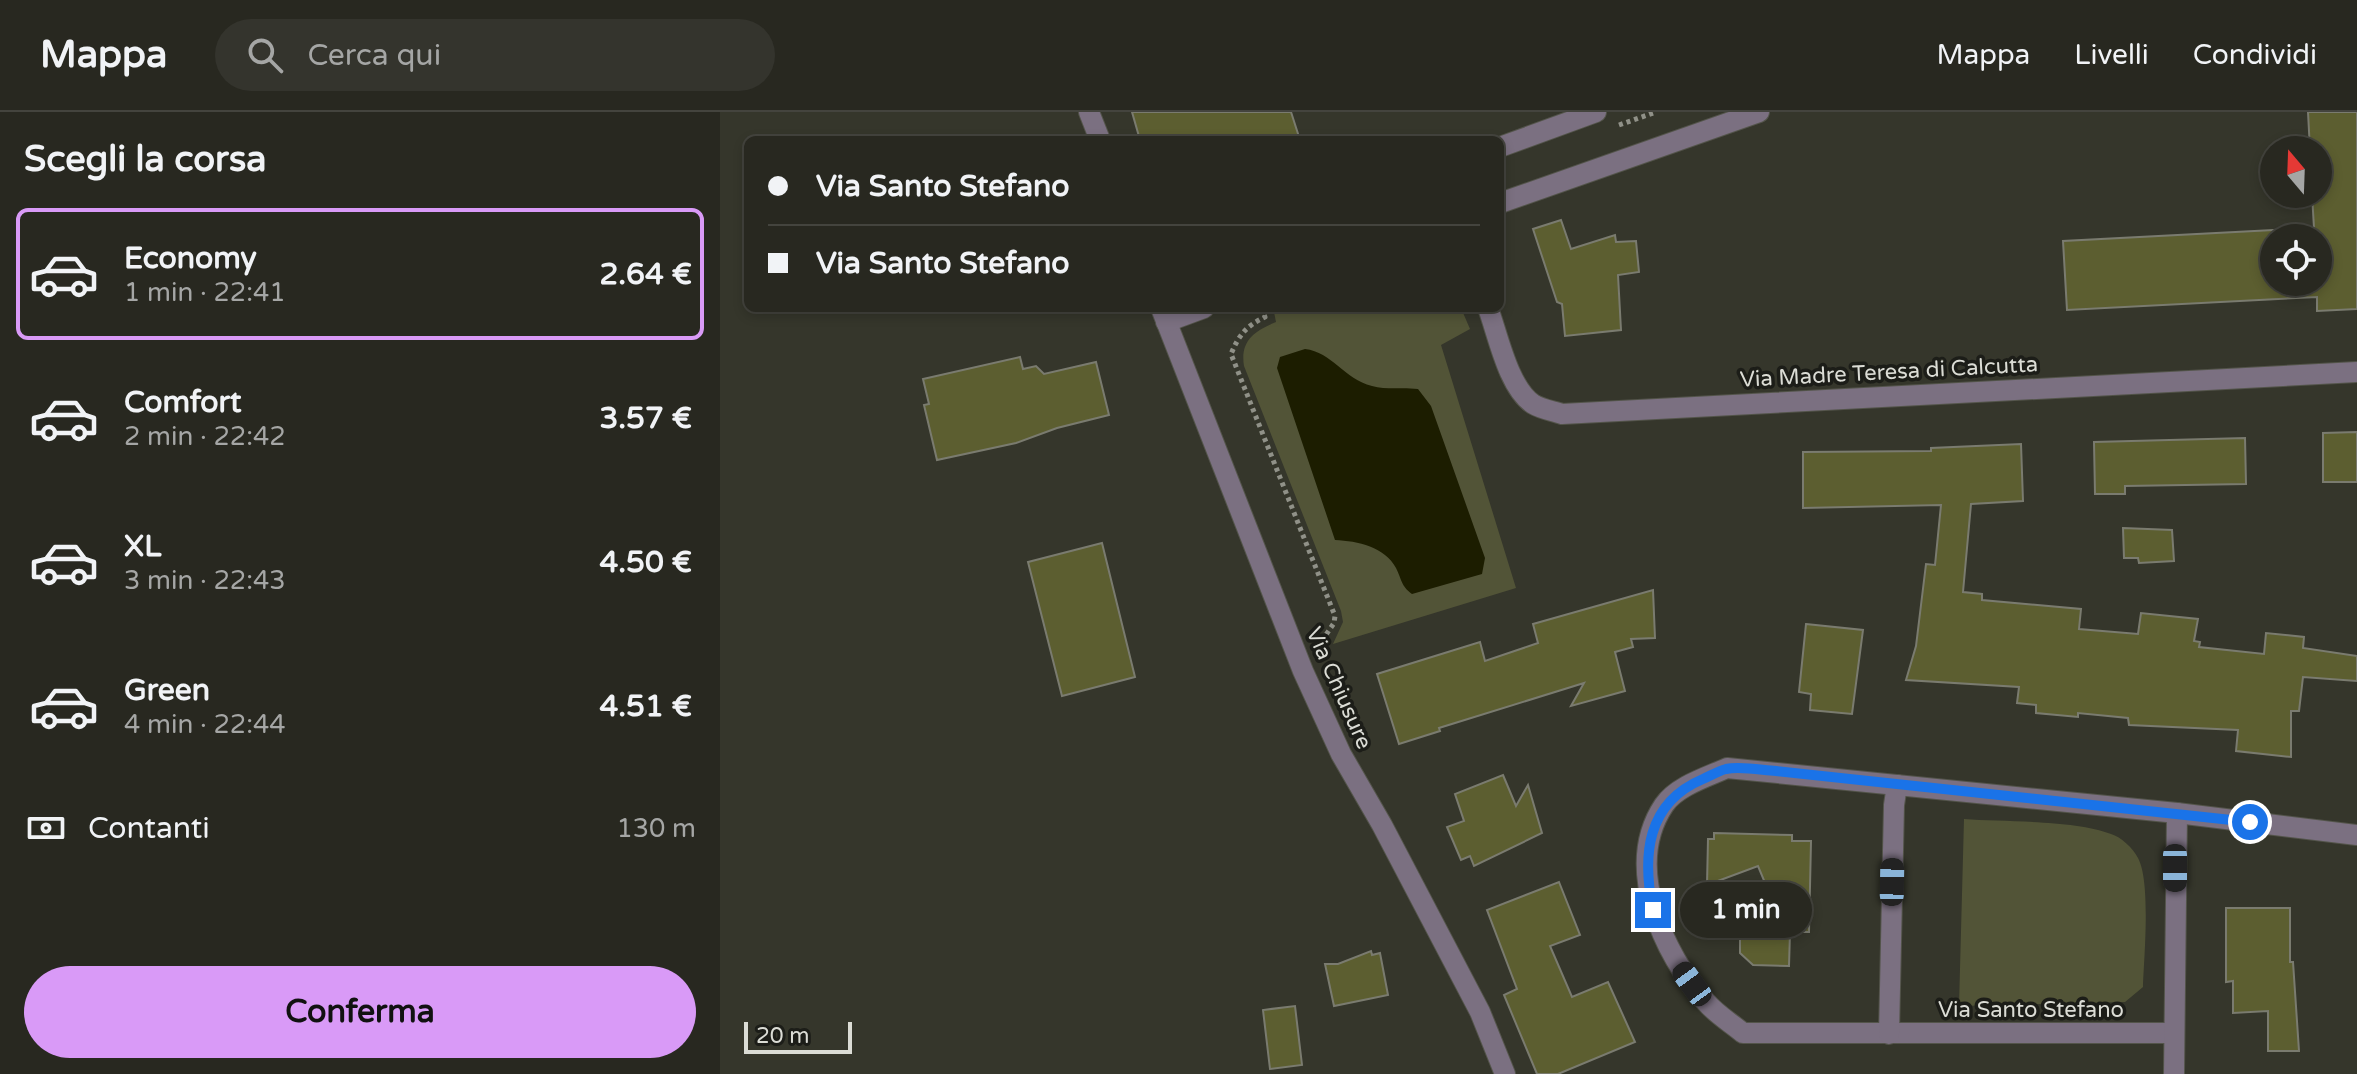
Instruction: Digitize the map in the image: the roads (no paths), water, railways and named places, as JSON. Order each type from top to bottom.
[{"type":"street","points":[[1089,112],[1098,136]]},
{"type":"street","points":[[1504,145],[1571,116],[1596,112]]},
{"type":"street","points":[[1504,202],[1759,112]]},
{"type":"street","name":"Via Madre Teresa di Calcutta","points":[[1489,312],[1520,392],[1534,405],[1562,414],[2357,372]]},
{"type":"street","name":"Via Chiusure","points":[[1164,315],[1303,671],[1341,754],[1480,1012],[1505,1074]]},
{"type":"street","name":"Via Santo Stefano","points":[[2173,1033],[1743,1033],[1707,1004],[1678,965],[1653,910],[1646,876],[1652,833],[1665,804],[1689,785],[1727,768],[2177,813],[2357,835]]},
{"type":"street","points":[[1889,1034],[1897,785]]},
{"type":"street","points":[[2174,1074],[2177,813]]}]
